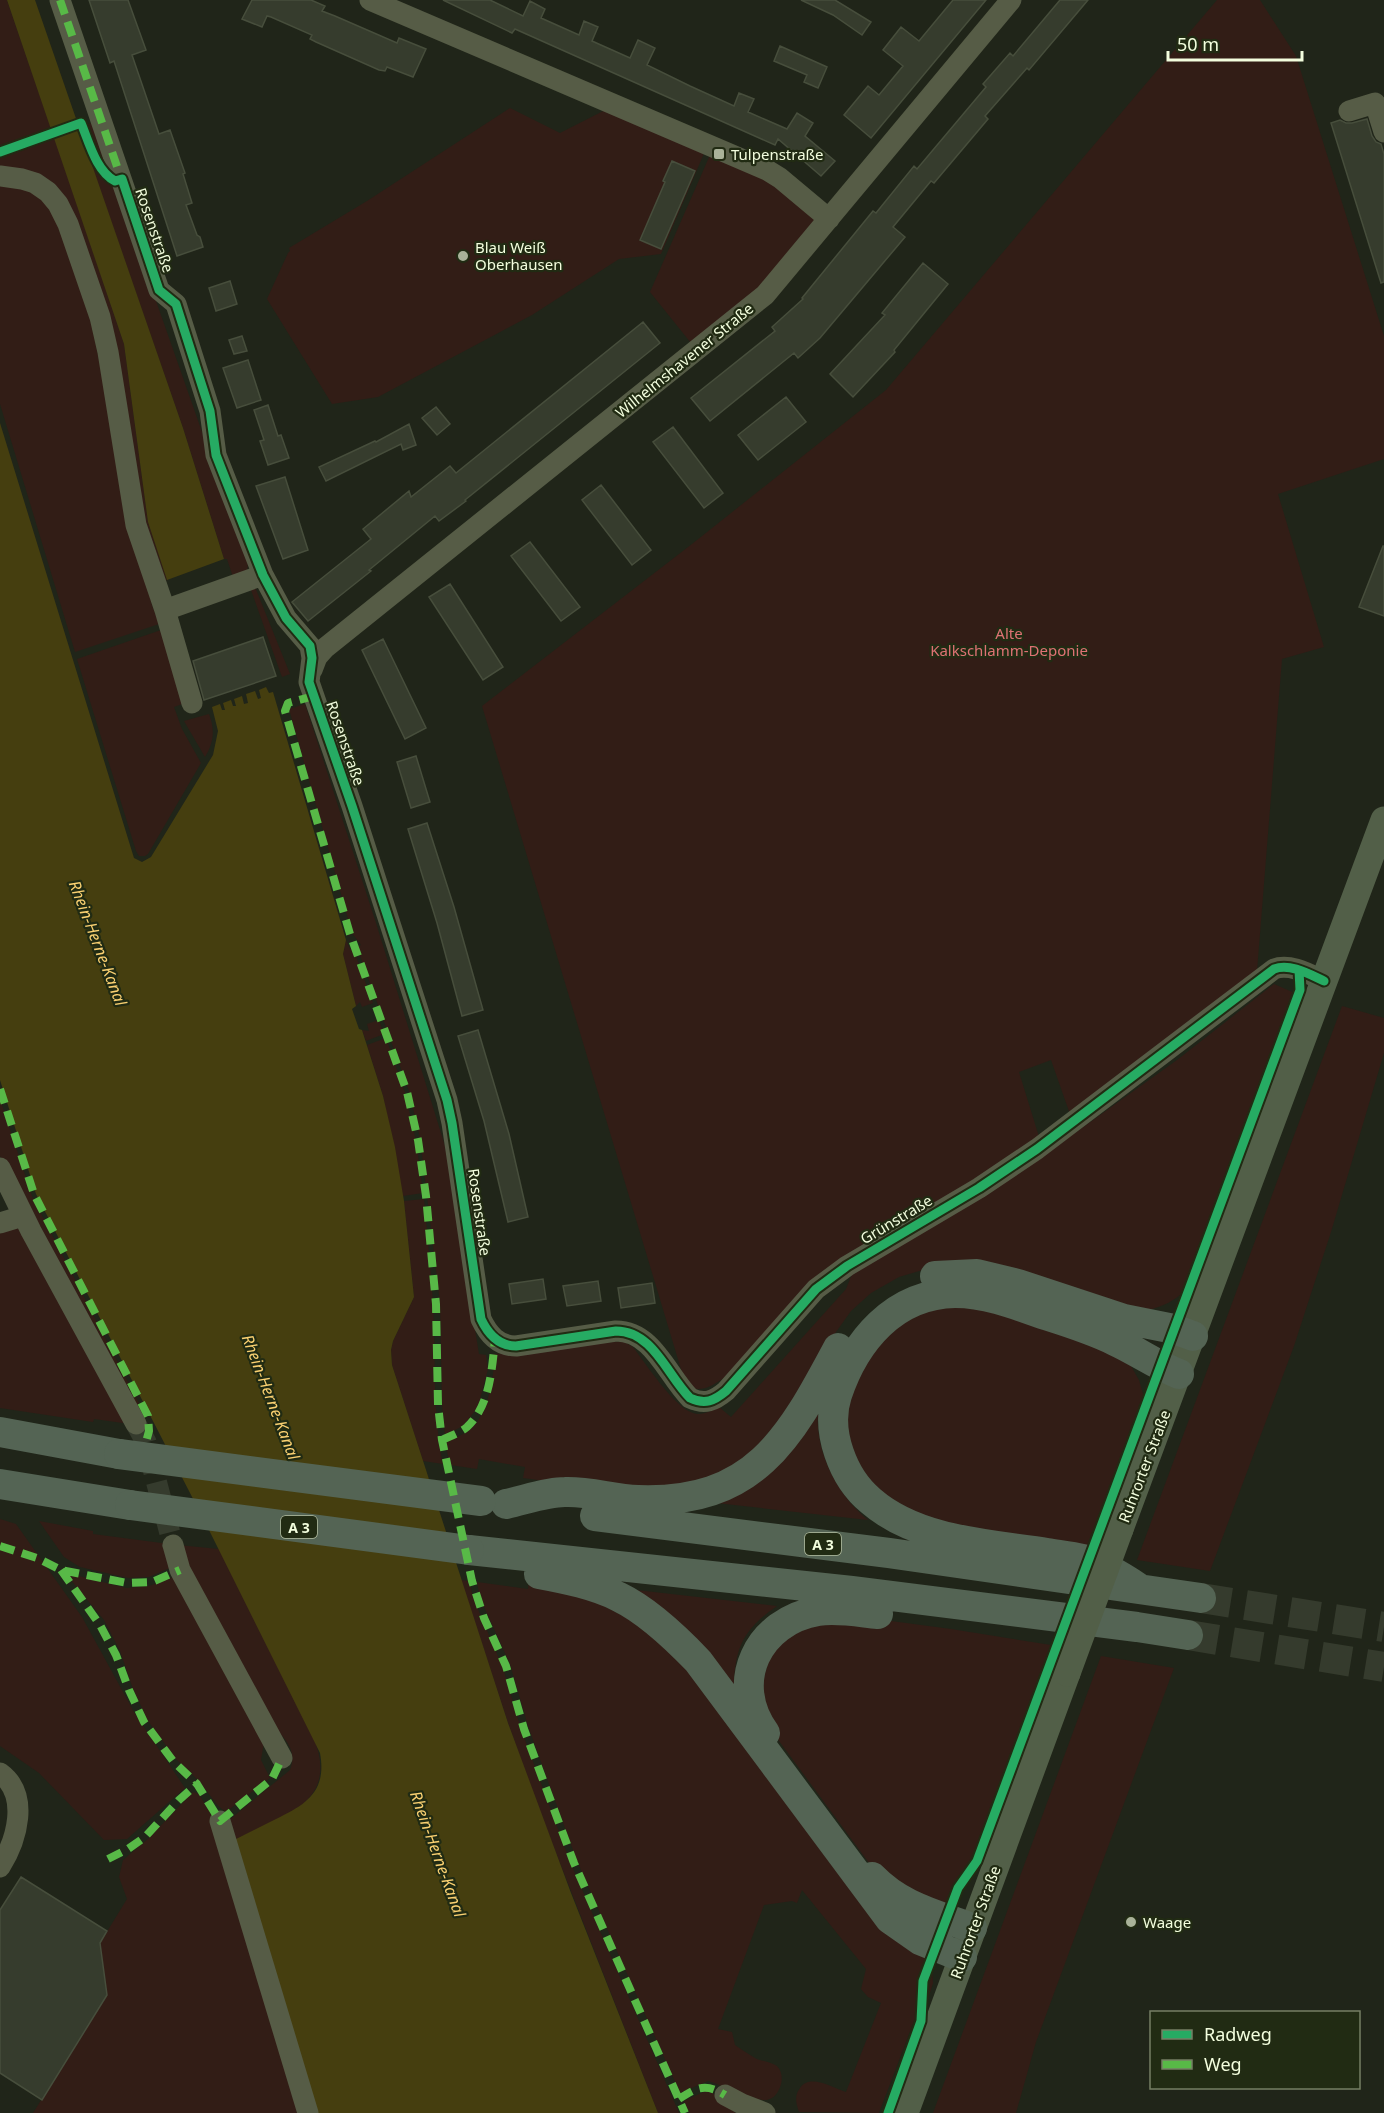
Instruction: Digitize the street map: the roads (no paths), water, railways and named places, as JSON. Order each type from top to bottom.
[{"type":"highway","points":[[494,1503],[564,1492],[636,1500],[667,1500],[697,1496],[734,1482],[774,1450],[788,1433],[807,1406],[844,1336],[857,1318],[890,1292],[920,1278],[949,1274],[977,1274],[1018,1284],[1124,1319],[1174,1329],[1192,1336]]},
{"type":"highway","points":[[1139,1588],[1127,1579],[1083,1559],[938,1536],[897,1518],[872,1503],[855,1486],[845,1468],[836,1439],[833,1418],[836,1398],[848,1366],[863,1340],[885,1319],[915,1301],[935,1294],[957,1293],[994,1298],[1079,1326],[1116,1341],[1160,1367],[1179,1374]]},
{"type":"highway","name":"A 3","points":[[0,1432],[119,1454],[901,1554],[1201,1598]]},
{"type":"highway","name":"A 3","points":[[0,1484],[129,1505],[469,1550],[852,1591],[1188,1635]]},
{"type":"highway","points":[[469,1550],[525,1572],[567,1579],[620,1597],[665,1628],[698,1661],[890,1918],[920,1940],[962,1957]]},
{"type":"highway","points":[[972,1928],[904,1904],[885,1891],[868,1872],[762,1729],[750,1700],[748,1676],[758,1651],[771,1633],[794,1618],[819,1611],[848,1611],[952,1623],[999,1611]]},
{"type":"main road","name":"Ruhrorter Straße","points":[[904,2113],[1384,820]]},
{"type":"street","name":"Rosenstraße","points":[[60,0],[159,290],[176,304],[210,411],[216,455],[263,575],[286,618],[310,646],[312,652],[309,682],[352,806],[447,1100],[481,1319],[487,1331],[495,1339]]},
{"type":"street","points":[[370,0],[767,170],[829,219]]},
{"type":"street","name":"Wilhelmshavener Straße","points":[[311,672],[317,657],[325,648],[765,295],[1011,0]]},
{"type":"street","points":[[1349,111],[1375,103],[1384,132]]},
{"type":"street","points":[[0,176],[22,179],[48,192],[58,204],[74,239],[100,317],[108,352],[136,525],[165,610],[192,703]]},
{"type":"street","points":[[165,610],[263,575]]},
{"type":"street","name":"Grünstraße","points":[[495,1339],[516,1346],[616,1331],[630,1332],[646,1342],[690,1398],[701,1402],[716,1399],[726,1391],[826,1280],[978,1188],[1037,1149],[1274,969],[1280,967],[1299,970],[1324,981]]},
{"type":"street","points":[[0,1168],[23,1216],[136,1424]]},
{"type":"street","points":[[0,1223],[23,1216]]},
{"type":"street","points":[[173,1545],[180,1570],[282,1758]]},
{"type":"street","points":[[0,1773],[10,1780],[19,1800],[17,1824],[6,1858],[0,1867]]},
{"type":"street","points":[[220,1821],[308,2113]]},
{"type":"street","points":[[734,2099],[765,2113]]},
{"type":"water","points":[[7,0],[35,0],[183,428],[224,559],[167,580],[148,522],[124,344]]},
{"type":"water","name":"Rhein-Herne-Kanal","points":[[0,423],[134,858],[142,862],[151,857],[213,755],[218,731],[212,707],[220,704],[222,710],[225,710],[223,703],[231,700],[233,706],[236,706],[234,699],[242,696],[244,704],[248,703],[246,694],[255,691],[258,699],[261,698],[259,690],[266,687],[269,693],[273,692],[346,940],[343,954],[356,1006],[352,1009],[359,1029],[362,1030],[383,1096],[395,1147],[404,1201],[414,1297],[393,1341],[392,1365],[508,1723],[571,1893],[658,2113],[315,2113],[234,1840],[297,1808],[312,1795],[320,1777],[320,1753],[206,1524],[36,1194],[0,1080]]},
{"type":"tunnel","points":[[136,1424],[146,1442],[173,1545]]},
{"type":"tunnel","points":[[1201,1598],[1384,1627]]},
{"type":"tunnel","points":[[1188,1635],[1384,1667]]},
{"type":"place","name":"Tulpenstraße","points":[[719,154]]},
{"type":"place","name":"Blau Weiß Oberhausen","points":[[463,256]]},
{"type":"place","name":"Waage","points":[[1131,1922]]},
{"type":"park label","name":"Alte Kalkschlamm-Deponie","points":[[1009,642]]}]
